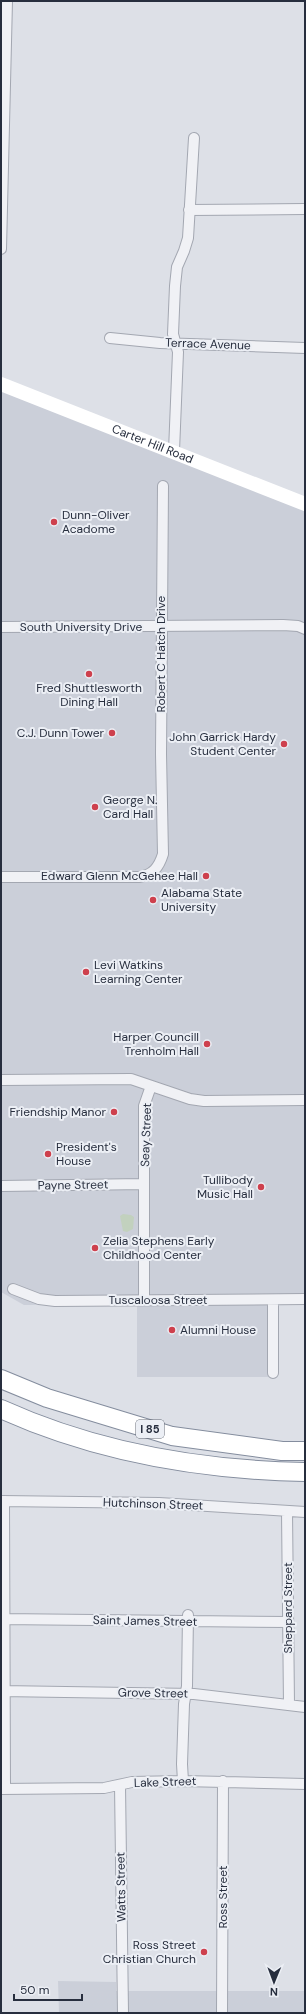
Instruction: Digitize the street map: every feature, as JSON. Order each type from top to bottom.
[{"type":"highway","name":"I 85","points":[[1,1379],[47,1398],[172,1436],[282,1451],[305,1451]]},
{"type":"highway","name":"I 85","points":[[1,1409],[88,1442],[180,1462],[264,1471],[305,1472]]},
{"type":"main road","name":"Carter Hill Road","points":[[1,384],[305,504]]},
{"type":"street","points":[[1,249],[7,1]]},
{"type":"street","points":[[174,451],[178,352],[173,334],[176,271],[187,244],[194,138]]},
{"type":"street","points":[[190,210],[305,209]]},
{"type":"street","name":"Terrace Avenue","points":[[110,338],[176,343],[305,348]]},
{"type":"street","name":"Robert C Hatch Drive","points":[[1,877],[147,876],[156,869],[163,854],[161,627],[163,486]]},
{"type":"street","name":"South University Drive","points":[[1,627],[282,625],[298,626],[305,629]]},
{"type":"street","points":[[1,1080],[131,1079],[190,1099],[204,1102],[305,1100]]},
{"type":"street","name":"Seay Street","points":[[144,1184],[144,1106],[151,1086]]},
{"type":"street","points":[[144,1184],[144,1300]]},
{"type":"street","name":"Payne Street","points":[[1,1186],[144,1184]]},
{"type":"street","name":"Tuscaloosa Street","points":[[13,1289],[39,1299],[305,1299]]},
{"type":"street","points":[[273,1300],[273,1373]]},
{"type":"street","points":[[3,1501],[3,1789]]},
{"type":"street","name":"Hutchinson Street","points":[[3,1501],[159,1503],[305,1512]]},
{"type":"street","name":"Sheppard Street","points":[[287,1511],[289,1705]]},
{"type":"street","points":[[183,1781],[183,1711],[188,1618]]},
{"type":"street","name":"Saint James Street","points":[[2,1619],[188,1618],[288,1622]]},
{"type":"street","name":"Grove Street","points":[[2,1691],[185,1694],[305,1707]]},
{"type":"street","name":"Lake Street","points":[[3,1789],[104,1788],[132,1782],[183,1781],[305,1784]]},
{"type":"street","name":"Ross Street","points":[[222,2013],[223,1781]]},
{"type":"street","name":"Watts Street","points":[[120,1785],[123,2013]]},
{"type":"shaded area","name":"Alabama State University","points":[[1,388],[305,508],[305,1294],[268,1294],[268,1377],[137,1377],[137,1304],[24,1305],[1,1292]]},
{"type":"shaded area","points":[[58,1981],[116,1982],[116,1991],[305,1991],[305,2013],[59,2013]]},
{"type":"green space","points":[[123,1214],[134,1217],[133,1229],[127,1232],[123,1231],[120,1216]]},
{"type":"place","name":"Dunn-Oliver Acadome","points":[[54,522]]},
{"type":"place","name":"Fred Shuttlesworth Dining Hall","points":[[89,674]]},
{"type":"place","name":"C.J. Dunn Tower","points":[[112,733]]},
{"type":"place","name":"John Garrick Hardy Student Center","points":[[284,744]]},
{"type":"place","name":"George N. Card Hall","points":[[95,807]]},
{"type":"place","name":"Edward Glenn McGehee Hall","points":[[206,876]]},
{"type":"place","name":"Alabama State University","points":[[153,900]]},
{"type":"place","name":"Levi Watkins Learning Center","points":[[86,972]]},
{"type":"place","name":"Harper Councill Trenholm Hall","points":[[207,1044]]},
{"type":"place","name":"Friendship Manor","points":[[114,1112]]},
{"type":"place","name":"President's House","points":[[48,1154]]},
{"type":"place","name":"Tullibody Music Hall","points":[[261,1187]]},
{"type":"place","name":"Zelia Stephens Early Childhood Center","points":[[95,1248]]},
{"type":"place","name":"Alumni House","points":[[172,1330]]},
{"type":"place","name":"Ross Street Christian Church","points":[[204,1952]]}]
